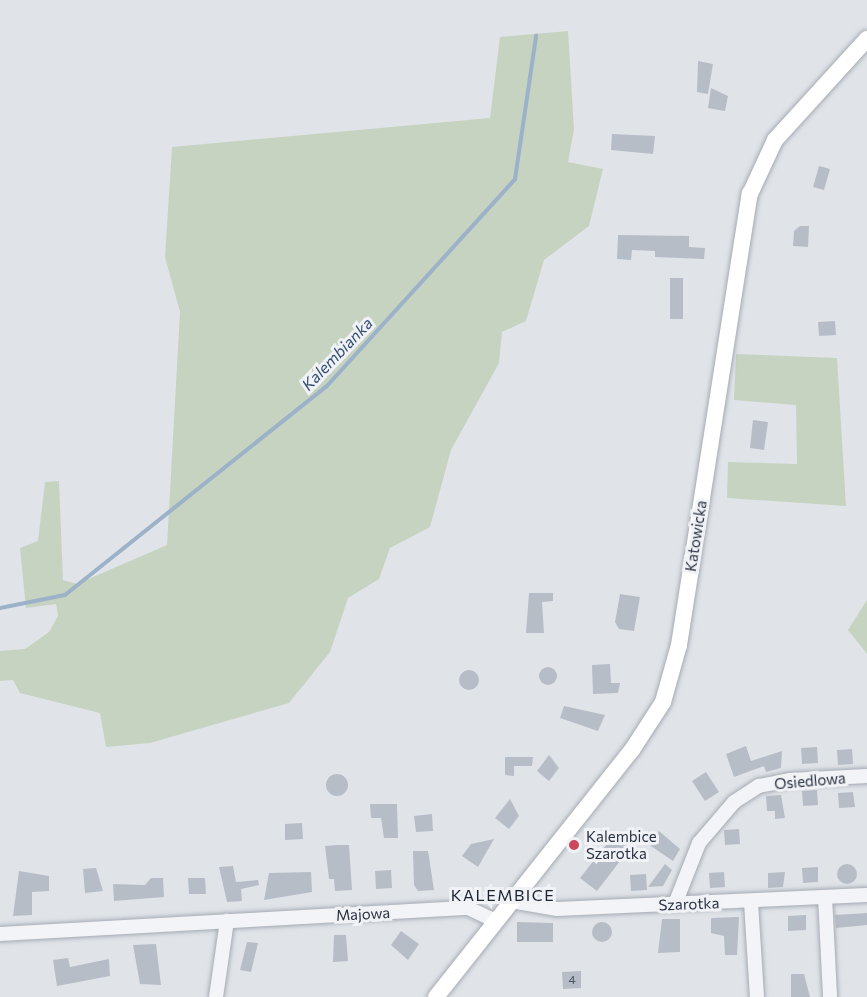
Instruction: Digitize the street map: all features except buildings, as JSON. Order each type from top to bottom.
[{"type":"main road","name":"Katowicka","points":[[436,997],[632,750],[667,693],[679,645],[750,194],[780,134],[867,39]]},
{"type":"street","name":"Osiedlowa","points":[[675,904],[699,843],[734,802],[759,786],[790,780],[867,776]]},
{"type":"street","name":"Szarotka","points":[[511,901],[557,909],[867,895]]},
{"type":"street","points":[[825,897],[830,997]]},
{"type":"street","points":[[751,902],[757,997]]},
{"type":"street","name":"Majowa","points":[[0,934],[468,908],[496,921]]},
{"type":"street","points":[[216,997],[227,921]]},
{"type":"green space","points":[[568,31],[574,129],[568,162],[603,169],[589,226],[544,260],[526,321],[502,332],[499,363],[451,450],[430,527],[390,548],[379,579],[348,598],[330,652],[289,703],[150,743],[106,747],[100,713],[20,693],[13,680],[0,681],[0,651],[25,649],[49,632],[58,616],[56,604],[26,608],[20,548],[38,541],[45,482],[59,481],[63,580],[77,584],[167,545],[180,312],[165,257],[172,147],[490,118],[500,37]]},
{"type":"green space","points":[[736,354],[837,358],[846,506],[727,498],[728,462],[797,464],[796,405],[734,400]]},
{"type":"green space","points":[[867,600],[867,654],[848,630]]},
{"type":"waterway","name":"Kalembianka","points":[[0,608],[65,595],[326,387],[515,179],[536,36]]},
{"type":"place","name":"Kalembice Szarotka","points":[[574,845]]},
{"type":"district","name":"KALEMBICE","points":[[503,895]]}]
